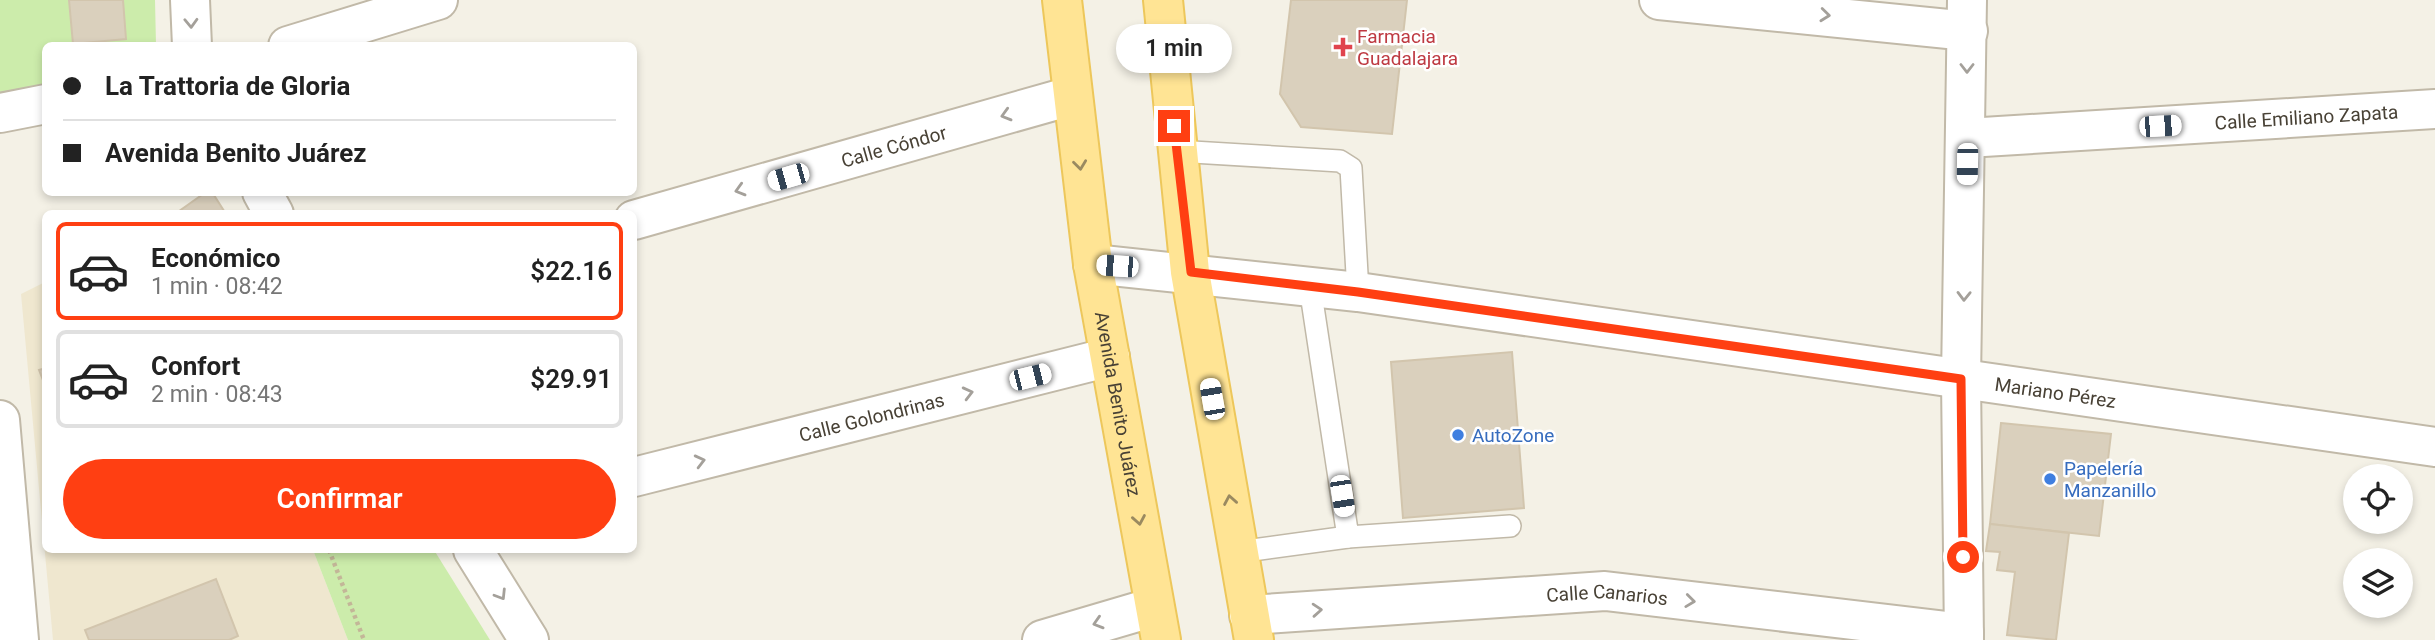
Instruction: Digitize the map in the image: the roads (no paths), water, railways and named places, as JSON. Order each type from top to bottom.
[{"type":"main road","name":"Avenida Benito Juárez","points":[[1062,0],[1071,96],[1093,264],[1157,623]]},
{"type":"main road","points":[[1163,0],[1176,151],[1191,272],[1252,628]]},
{"type":"street","points":[[190,0],[192,42]]},
{"type":"street","points":[[301,42],[438,0]]},
{"type":"street","points":[[1659,0],[1967,15],[1961,379],[1964,637]]},
{"type":"street","name":"Calle Cóndor","points":[[637,219],[1071,96]]},
{"type":"street","points":[[0,113],[42,105]]},
{"type":"street","name":"Calle Emiliano Zapata","points":[[1967,138],[2435,109]]},
{"type":"street","name":"Mariano Pérez","points":[[1093,264],[1191,272],[1358,292],[2435,447]]},
{"type":"street","name":"Calle Golondrinas","points":[[637,476],[1110,356]]},
{"type":"street","points":[[0,420],[7,576],[19,640]]},
{"type":"street","points":[[475,553],[529,640]]},
{"type":"street","name":"Calle Canarios","points":[[1252,628],[1605,591],[1964,637]]},
{"type":"street","points":[[1042,640],[1157,623]]},
{"type":"lane","points":[[1176,151],[1340,161],[1351,168],[1358,292]]},
{"type":"lane","points":[[1310,287],[1348,537]]},
{"type":"lane","points":[[1238,552],[1348,537],[1510,526]]},
{"type":"place","name":"Farmacia Guadalajara","points":[[1343,47]]},
{"type":"place","name":"AutoZone","points":[[1458,435]]},
{"type":"place","name":"Papelería Manzanillo","points":[[2050,479]]}]
